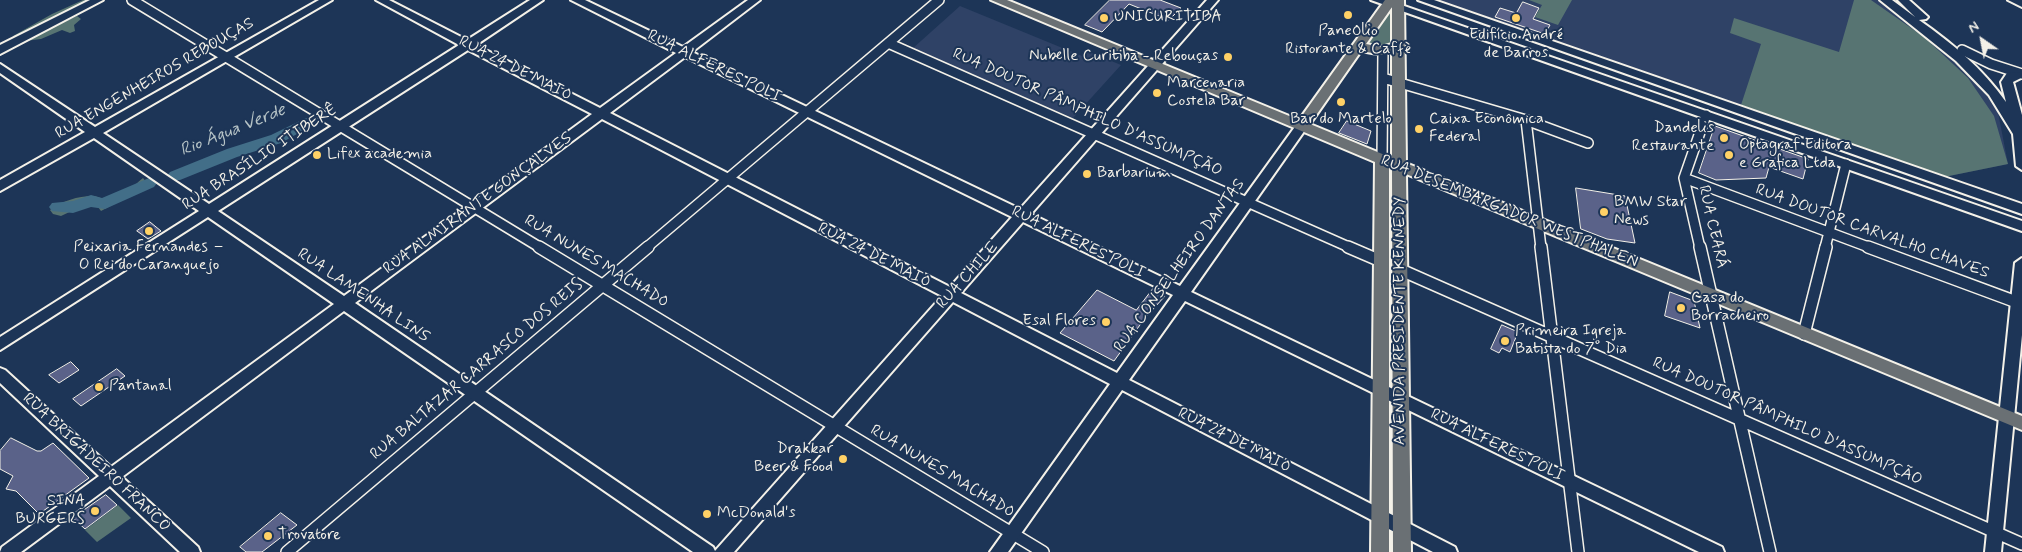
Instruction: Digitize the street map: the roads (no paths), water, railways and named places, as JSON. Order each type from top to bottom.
[{"type":"main road","name":"RUA DESEMBARGADOR WESTPHALEN","points":[[997,0],[2022,424]]},
{"type":"main road","name":"AVENIDA PRESIDENTE KENNEDY","points":[[1394,3],[1399,82],[1402,552]]},
{"type":"main road","name":"RUA CONSELHEIRO DANTAS","points":[[1301,127],[1358,47],[1394,3]]},
{"type":"main road","points":[[1358,47],[1383,51],[1398,46]]},
{"type":"main road","points":[[2016,112],[2008,82],[2011,76],[2020,75]]},
{"type":"main road","points":[[2018,132],[2022,166]]},
{"type":"main road","name":"AVENIDA PRESIDENTE KENNEDY","points":[[1380,552],[1383,262],[1382,160]]},
{"type":"main road","name":"RUA CHILE","points":[[951,295],[1021,216]]},
{"type":"main road","points":[[1382,228],[1400,230]]},
{"type":"main road","points":[[1382,333],[1401,337]]},
{"type":"street","points":[[0,50],[98,0]]},
{"type":"street","name":"RUA NUNES MACHADO","points":[[132,0],[1043,552]]},
{"type":"street","name":"RUA ENGENHEIROS REBOUÇAS","points":[[0,186],[327,0]]},
{"type":"street","name":"RUA 24 DE MAIO","points":[[380,0],[1448,552]]},
{"type":"street","name":"RUA BRASÍLIO ITIBERÊ","points":[[0,344],[538,0]]},
{"type":"street","name":"RUA ALFERES POLI","points":[[576,0],[1716,552]]},
{"type":"street","name":"RUA ALMIRANTE GONÇALVES","points":[[8,552],[755,0]]},
{"type":"street","name":"RUA BALTAZAR CARRASCO DOS REIS","points":[[287,552],[939,0]]},
{"type":"street","name":"RUA CHILE","points":[[1021,216],[1213,0]]},
{"type":"street","points":[[1376,0],[1394,3],[2022,226]]},
{"type":"street","points":[[1423,0],[2022,209]]},
{"type":"street","points":[[1885,0],[1927,31],[1966,64],[2004,107],[2018,132]]},
{"type":"street","points":[[1903,0],[1980,67],[2016,112],[2018,132]]},
{"type":"street","points":[[2013,0],[2022,4]]},
{"type":"street","name":"RUA DOUTOR PÂMPHILO D'ASSUMPÇÃO","points":[[888,43],[1383,262]]},
{"type":"street","points":[[1962,50],[2020,75]]},
{"type":"street","name":"AVENIDA PRESIDENTE KENNEDY","points":[[1382,160],[1383,51]]},
{"type":"street","points":[[1966,64],[2020,75]]},
{"type":"street","name":"RUA LAMENHA LINS","points":[[0,68],[707,552]]},
{"type":"street","points":[[1383,78],[1526,120],[1588,143]]},
{"type":"street","name":"RUA CEARÁ","points":[[1706,115],[1684,178],[1770,552]]},
{"type":"street","points":[[1526,120],[1578,552]]},
{"type":"street","name":"RUA CONSELHEIRO DANTAS","points":[[998,552],[1301,127]]},
{"type":"street","points":[[1804,334],[1846,164]]},
{"type":"street","name":"RUA DOUTOR CARVALHO CHAVES","points":[[1684,178],[2020,303]]},
{"type":"street","points":[[1993,552],[2006,417],[2020,303],[2022,263]]},
{"type":"street","name":"RUA DOUTOR PÂMPHILO D'ASSUMPÇÃO","points":[[1401,270],[2022,544]]},
{"type":"street","name":"RUA CHILE","points":[[724,552],[951,295]]},
{"type":"street","name":"RUA BRIGADEIRO FRANCO","points":[[0,374],[192,552]]},
{"type":"waterway","name":"Rio Água Verde","points":[[175,176],[232,153],[276,139],[306,123]]},
{"type":"waterway","name":"Rio Água Verde","points":[[57,207],[73,207],[91,201],[100,204],[105,203],[149,183]]},
{"type":"place","name":"PaneOlio Ristorante & Caffè","points":[[1348,15]]},
{"type":"place","name":"UNICURITIBA","points":[[1104,18]]},
{"type":"place","name":"Edifício André de Barros","points":[[1516,18]]},
{"type":"place","name":"Nubelle Curitiba - Rebouças","points":[[1228,57]]},
{"type":"place","name":"Marcenaria Costela Bar","points":[[1157,93]]},
{"type":"place","name":"Bar do Martelo","points":[[1341,102]]},
{"type":"place","name":"Caixa Econômica Federal","points":[[1419,129]]},
{"type":"place","name":"Dandelis Restaurante","points":[[1724,138]]},
{"type":"place","name":"Lifex academia","points":[[317,155]]},
{"type":"place","name":"Optagraf Editora e Grafica Ltda","points":[[1729,155]]},
{"type":"place","name":"Barbarium","points":[[1087,174]]},
{"type":"place","name":"BMW Star News","points":[[1604,212]]},
{"type":"place","name":"Peixaria Fernandes – O Rei do Caranguejo","points":[[149,231]]},
{"type":"place","name":"Casa do Borracheiro","points":[[1681,308]]},
{"type":"place","name":"Esal Flores","points":[[1106,322]]},
{"type":"place","name":"Primeira Igreja Batista do 7° Dia","points":[[1505,341]]},
{"type":"place","name":"Pantanal","points":[[99,387]]},
{"type":"place","name":"Drakkar Beer & Food","points":[[843,459]]},
{"type":"place","name":"SINA BURGERS","points":[[95,511]]},
{"type":"place","name":"McDonald's","points":[[707,514]]},
{"type":"place","name":"Trovatore","points":[[268,536]]}]
